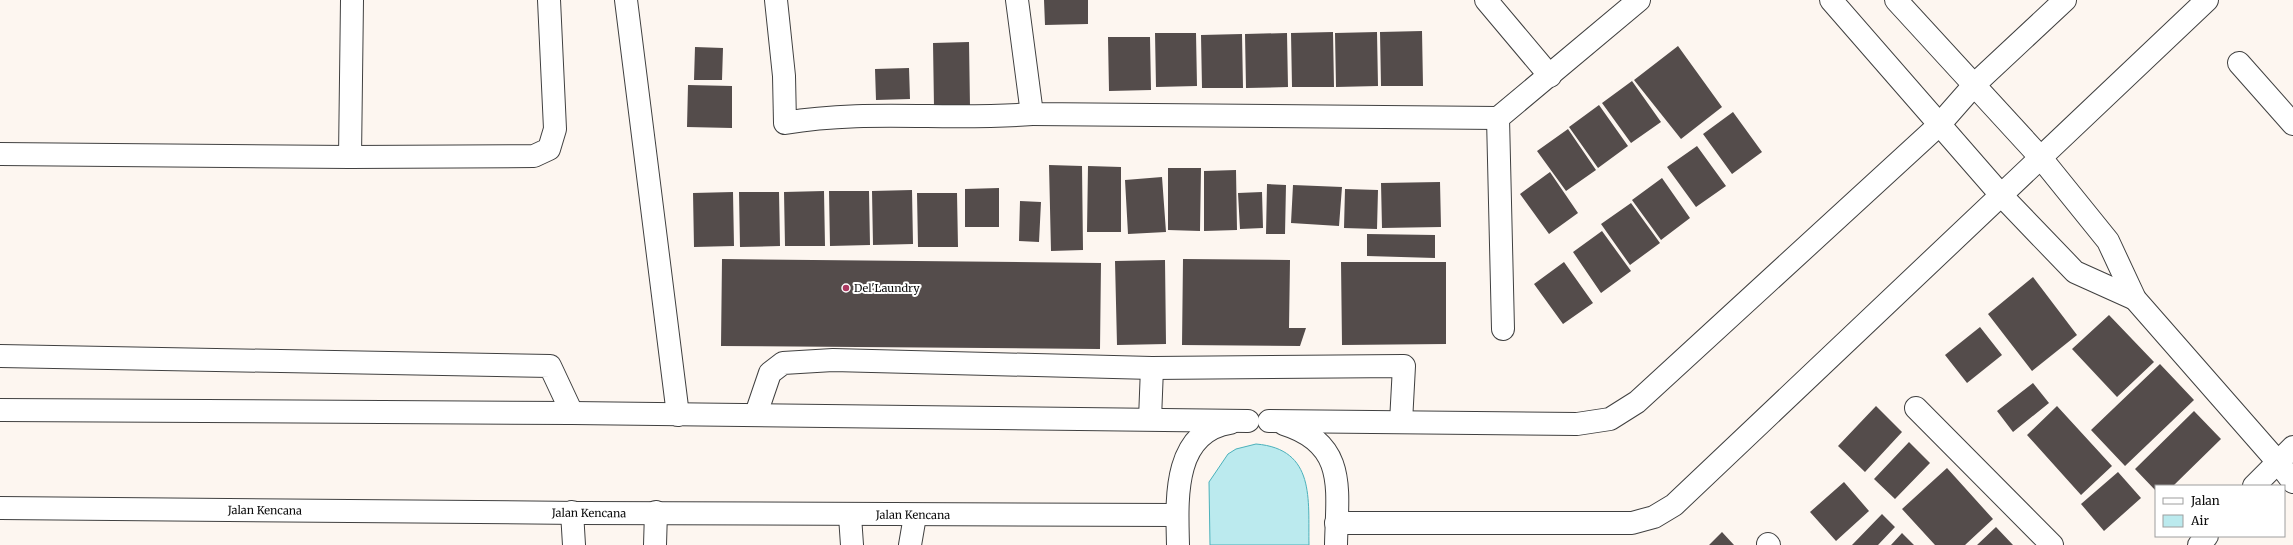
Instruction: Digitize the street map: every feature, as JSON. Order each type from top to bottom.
[{"type":"street","points":[[350,157],[352,0]]},
{"type":"street","points":[[0,154],[350,157],[534,156],[549,149],[555,129],[549,0]]},
{"type":"street","points":[[626,0],[678,415]]},
{"type":"street","points":[[776,0],[784,76],[785,123],[853,117],[996,117],[1032,114],[1498,118],[1639,0]]},
{"type":"street","points":[[1017,0],[1032,114]]},
{"type":"street","points":[[1486,0],[1550,76]]},
{"type":"street","points":[[1831,0],[2001,195],[2075,272],[2135,299]]},
{"type":"street","points":[[1896,0],[1975,84],[2040,158],[2108,241],[2135,299],[2285,454],[2293,482]]},
{"type":"street","points":[[0,410],[572,413],[678,415],[756,414],[1577,424],[1610,419],[1637,402],[1939,125],[1975,84],[2065,0]]},
{"type":"street","points":[[1336,523],[1632,523],[1654,517],[1674,505],[2207,0]]},
{"type":"street","points":[[2239,63],[2293,124]]},
{"type":"street","points":[[1498,118],[1503,329]]},
{"type":"street","points":[[0,356],[550,366],[572,413]]},
{"type":"street","points":[[756,414],[770,373],[783,363],[833,360],[1152,368],[1404,366],[1401,422]]},
{"type":"street","points":[[1150,419],[1152,368]]},
{"type":"street","points":[[1916,408],[2052,545]]},
{"type":"street","points":[[1178,545],[1178,485],[1192,444],[1209,430],[1228,423],[1258,421],[1286,425],[1316,440],[1326,450],[1334,465],[1336,545]]},
{"type":"street","points":[[2255,485],[2285,454]]},
{"type":"street","name":"Jalan Kencana","points":[[0,508],[656,512],[850,516],[1177,515]]},
{"type":"street","points":[[572,512],[574,545]]},
{"type":"street","points":[[655,545],[656,512]]},
{"type":"street","points":[[850,516],[852,545]]},
{"type":"street","points":[[910,545],[915,516]]},
{"type":"street","points":[[2199,545],[2206,537]]},
{"type":"water","points":[[1256,444],[1275,448],[1289,456],[1299,466],[1305,480],[1308,495],[1309,545],[1210,545],[1209,482],[1228,454],[1236,449]]},
{"type":"building","points":[[1044,0],[1088,0],[1088,24],[1045,25]]},
{"type":"building","points":[[1422,31],[1423,86],[1381,86],[1380,32]]},
{"type":"building","points":[[1333,32],[1334,87],[1292,87],[1291,33]]},
{"type":"building","points":[[1377,32],[1378,86],[1336,87],[1335,33]]},
{"type":"building","points":[[1155,33],[1196,33],[1197,86],[1156,87]]},
{"type":"building","points":[[1287,33],[1288,87],[1246,88],[1245,34]]},
{"type":"building","points":[[1242,34],[1243,88],[1202,88],[1201,35]]},
{"type":"building","points":[[1108,37],[1150,37],[1151,90],[1109,91]]},
{"type":"building","points":[[969,42],[970,107],[934,107],[933,43]]},
{"type":"building","points":[[1678,46],[1722,107],[1681,139],[1634,80]]},
{"type":"building","points":[[695,47],[723,48],[722,80],[694,80]]},
{"type":"building","points":[[909,68],[910,99],[876,100],[875,69]]},
{"type":"building","points":[[1632,81],[1661,122],[1631,143],[1602,103]]},
{"type":"building","points":[[688,85],[732,86],[732,128],[687,127]]},
{"type":"building","points":[[1599,105],[1628,146],[1598,168],[1569,127]]},
{"type":"building","points":[[1733,112],[1762,152],[1732,174],[1703,134]]},
{"type":"building","points":[[1568,129],[1596,170],[1566,191],[1537,151]]},
{"type":"building","points":[[1697,146],[1726,186],[1696,207],[1667,167]]},
{"type":"building","points":[[1049,165],[1082,166],[1083,250],[1051,251]]},
{"type":"building","points":[[1088,166],[1121,167],[1121,232],[1087,232]]},
{"type":"building","points":[[1168,168],[1201,168],[1200,231],[1168,230]]},
{"type":"building","points":[[1236,170],[1237,230],[1204,231],[1204,171]]},
{"type":"building","points":[[1550,172],[1578,213],[1549,234],[1520,194]]},
{"type":"building","points":[[1162,177],[1166,232],[1128,234],[1125,180]]},
{"type":"building","points":[[1662,178],[1690,218],[1661,240],[1632,200]]},
{"type":"building","points":[[1440,182],[1441,227],[1382,228],[1381,183]]},
{"type":"building","points":[[1267,184],[1286,185],[1285,234],[1266,234]]},
{"type":"building","points":[[1293,185],[1342,187],[1339,226],[1291,223]]},
{"type":"building","points":[[999,188],[999,227],[965,227],[965,189]]},
{"type":"building","points":[[1345,189],[1378,190],[1377,229],[1344,228]]},
{"type":"building","points":[[912,190],[913,244],[873,245],[872,191]]},
{"type":"building","points":[[824,191],[825,246],[785,246],[784,192]]},
{"type":"building","points":[[829,191],[869,191],[870,245],[830,246]]},
{"type":"building","points":[[733,192],[734,246],[694,247],[693,193]]},
{"type":"building","points":[[739,192],[779,192],[780,246],[740,247]]},
{"type":"building","points":[[1262,192],[1263,228],[1240,229],[1238,193]]},
{"type":"building","points":[[917,193],[957,193],[958,247],[918,247]]},
{"type":"building","points":[[1020,201],[1041,202],[1039,242],[1019,241]]},
{"type":"building","points":[[1631,203],[1660,243],[1630,265],[1601,224]]},
{"type":"building","points":[[1602,231],[1631,271],[1601,293],[1573,252]]},
{"type":"building","points":[[1367,234],[1435,235],[1435,258],[1367,256]]},
{"type":"building","points":[[722,259],[1101,263],[1100,349],[721,346]]},
{"type":"building","points":[[1183,259],[1290,260],[1289,328],[1306,328],[1300,346],[1182,345]]},
{"type":"building","points":[[1165,260],[1166,344],[1117,345],[1115,261]]},
{"type":"building","points":[[1341,262],[1446,262],[1446,344],[1342,345]]},
{"type":"building","points":[[1564,262],[1593,303],[1563,324],[1534,284]]},
{"type":"building","points":[[2033,277],[2077,335],[2032,371],[1988,314]]},
{"type":"building","points":[[2109,315],[2154,362],[2117,397],[2072,349]]},
{"type":"building","points":[[1980,327],[2002,355],[1967,383],[1945,355]]},
{"type":"building","points":[[2160,364],[2194,400],[2125,466],[2091,430]]},
{"type":"building","points":[[2033,383],[2049,403],[2013,432],[1997,411]]},
{"type":"building","points":[[1876,406],[1902,432],[1865,472],[1838,446]]},
{"type":"building","points":[[2057,406],[2112,466],[2081,495],[2027,435]]},
{"type":"building","points":[[2194,411],[2221,439],[2174,485],[2155,485],[2155,490],[2135,469]]},
{"type":"building","points":[[1909,442],[1930,463],[1895,499],[1874,479]]},
{"type":"building","points":[[1947,468],[1993,519],[1965,545],[1935,545],[1902,509]]},
{"type":"building","points":[[2118,472],[2141,498],[2104,531],[2081,504]]},
{"type":"building","points":[[1844,482],[1869,511],[1836,541],[1810,512]]},
{"type":"building","points":[[1882,514],[1895,527],[1878,545],[1852,545]]},
{"type":"building","points":[[1996,527],[2013,545],[1977,545]]},
{"type":"building","points":[[1722,532],[1734,545],[1709,545]]},
{"type":"building","points":[[1902,533],[1914,545],[1891,545]]},
{"type":"place","name":"Del'Laundry","points":[[846,288]]}]
